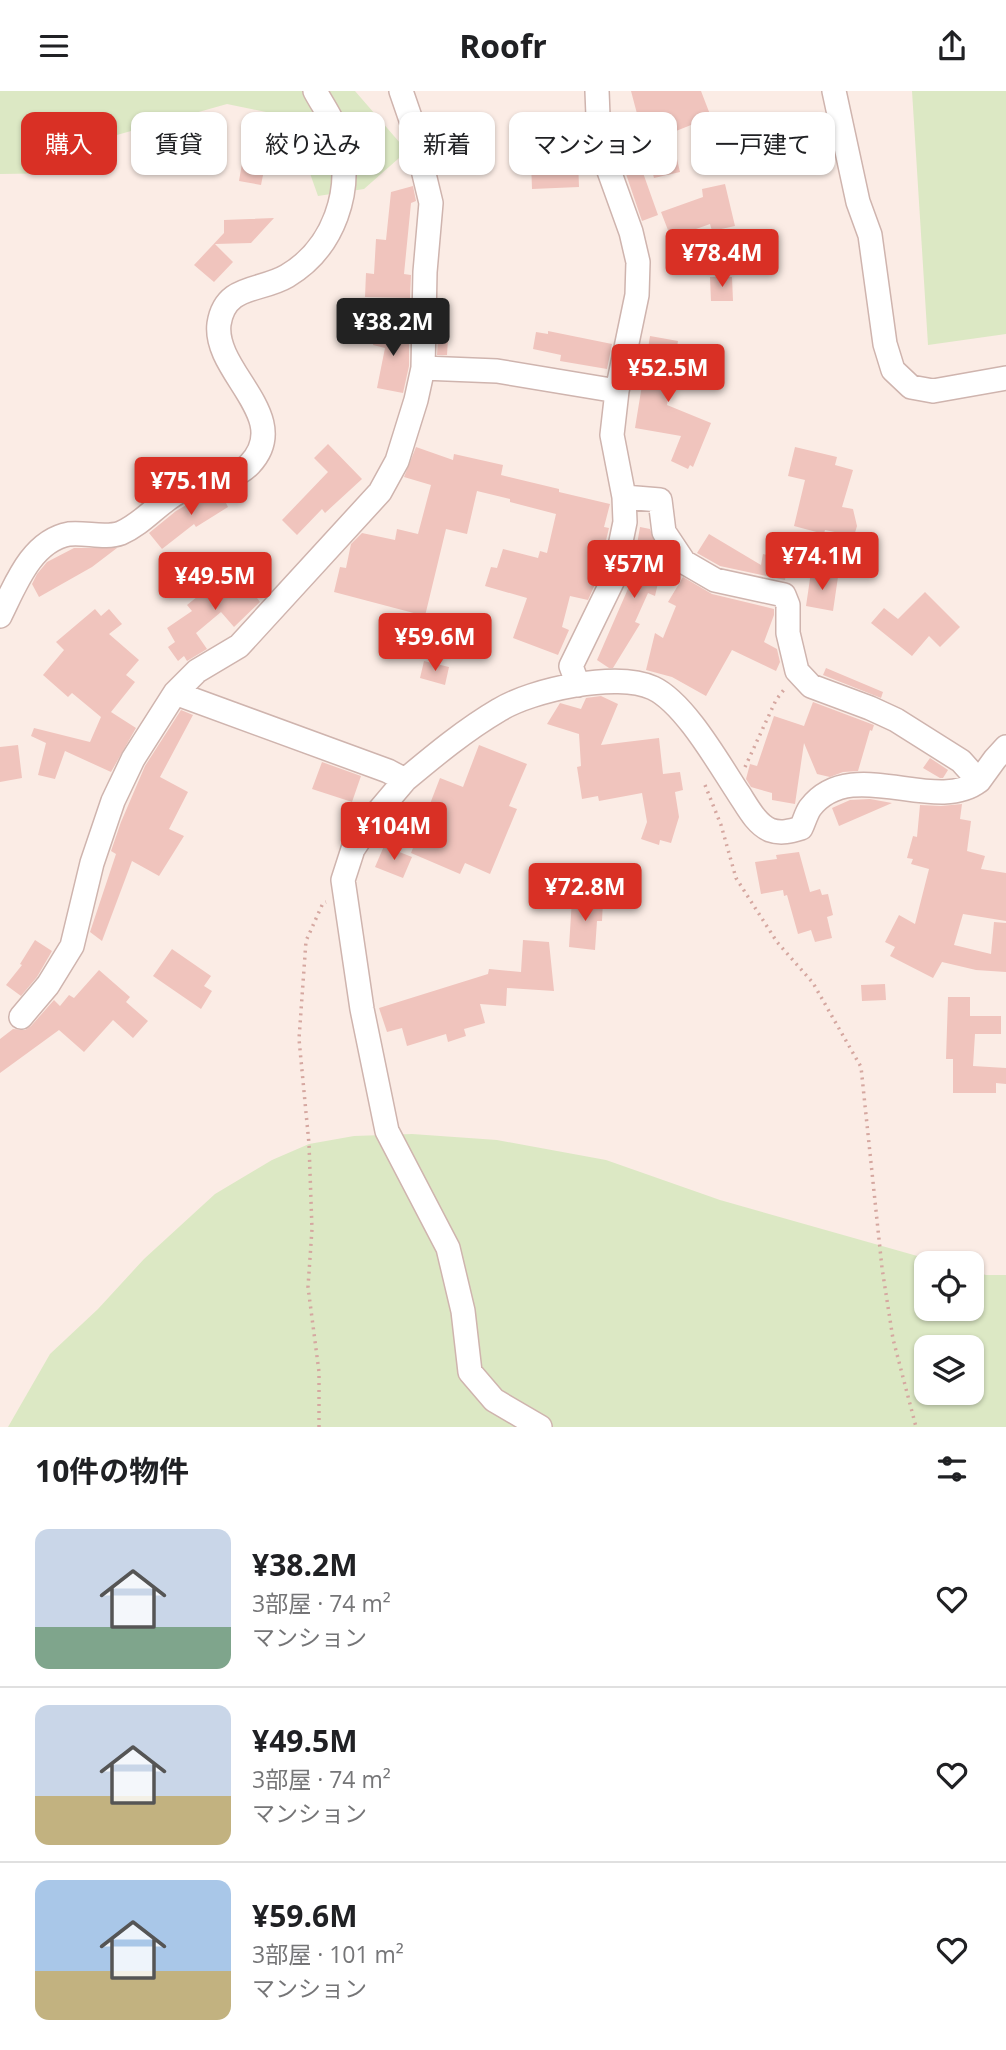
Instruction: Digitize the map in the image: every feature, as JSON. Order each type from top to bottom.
[{"type":"street","points":[[0,616],[17,580],[32,557],[47,543],[67,534],[113,536],[128,530],[182,490],[234,475],[250,464],[260,449],[264,431],[257,408],[220,346],[219,325],[224,306],[232,296],[286,277],[310,260],[329,235],[344,192],[345,167],[339,135],[315,91]]},
{"type":"street","points":[[21,1017],[48,985],[72,946],[92,863],[113,800],[133,759],[176,693],[197,671],[239,646],[380,492],[397,461],[423,368],[425,272],[431,203],[411,120],[401,91]]},
{"type":"street","points":[[578,685],[571,666],[613,580],[625,523],[624,497],[612,435],[617,391],[637,295],[638,262],[631,232],[604,157],[597,116],[597,91]]},
{"type":"street","points":[[834,91],[858,202],[870,235],[885,344],[893,370],[911,387],[933,391],[1006,377]]},
{"type":"street","points":[[423,368],[497,371],[617,391]]},
{"type":"street","points":[[624,497],[660,500],[664,532],[684,562],[715,580],[784,595],[788,605],[788,633],[797,671],[811,686],[896,720],[961,761],[979,781]]},
{"type":"street","points":[[540,1427],[494,1400],[470,1372],[463,1311],[449,1248],[387,1131],[362,1009],[343,880],[353,849],[377,813],[405,780],[454,740],[501,708],[544,693],[608,681],[631,682],[653,688],[672,701],[698,732],[754,817],[768,829],[786,832],[801,828],[810,809],[824,796],[842,788],[864,783],[926,791],[952,790],[975,784],[1006,747]]},
{"type":"street","points":[[176,693],[388,771],[405,780]]},
{"type":"path","points":[[731,782],[741,774],[749,761],[757,737],[776,700],[797,671]]},
{"type":"path","points":[[716,759],[707,767],[704,781],[721,825],[736,878],[777,942],[813,983],[860,1067],[882,1268],[894,1339],[916,1427]]},
{"type":"path","points":[[319,1427],[319,1373],[307,1287],[312,1229],[309,1144],[299,1039],[306,941],[323,903],[345,896]]},
{"type":"green space","points":[[0,91],[355,91],[373,112],[266,112],[227,104],[199,112],[131,112],[131,131],[117,135],[117,112],[21,112],[21,174],[0,174]]},
{"type":"green space","points":[[912,91],[1006,91],[1006,334],[928,345]]},
{"type":"green space","points":[[385,126],[399,142],[399,158],[385,170]]},
{"type":"green space","points":[[311,175],[380,175],[364,189],[318,196]]},
{"type":"green space","points":[[412,1134],[497,1140],[606,1160],[720,1200],[914,1255],[914,1321],[984,1321],[984,1274],[1006,1275],[1006,1427],[8,1427],[50,1354],[98,1309],[144,1259],[215,1194],[272,1160],[309,1144],[354,1136]]},
{"type":"building","points":[[631,91],[701,91],[709,112],[691,112],[691,125],[677,131],[677,112],[637,112]]},
{"type":"building","points":[[241,169],[241,175],[263,175],[261,185],[239,181]]},
{"type":"building","points":[[532,175],[579,175],[579,187],[532,189]]},
{"type":"building","points":[[626,175],[644,175],[658,215],[642,221]]},
{"type":"building","points":[[725,184],[735,226],[712,231],[710,224],[671,238],[661,212],[703,197],[702,189]]},
{"type":"building","points":[[413,186],[416,201],[411,203],[404,274],[411,275],[410,298],[365,297],[366,273],[374,274],[376,239],[386,240],[391,192]]},
{"type":"building","points":[[274,218],[251,243],[215,244],[233,262],[214,282],[194,265],[224,233],[224,220]]},
{"type":"building","points":[[710,277],[732,277],[733,301],[711,301]]},
{"type":"building","points":[[376,326],[409,332],[409,366],[403,393],[377,388],[385,348],[373,345]]},
{"type":"building","points":[[548,331],[612,344],[607,369],[560,361],[561,355],[533,349],[536,332],[548,334]]},
{"type":"building","points":[[650,336],[678,341],[667,405],[711,423],[693,467],[690,465],[688,469],[671,461],[681,436],[635,428]]},
{"type":"building","points":[[438,338],[448,339],[447,355],[437,355]]},
{"type":"building","points":[[328,444],[362,479],[325,513],[322,509],[297,535],[282,520],[328,472],[314,458]]},
{"type":"building","points":[[416,447],[453,460],[454,454],[503,465],[501,475],[610,504],[604,527],[609,528],[596,582],[588,600],[570,596],[562,627],[569,630],[558,655],[513,638],[527,598],[485,586],[491,567],[497,568],[503,549],[538,558],[540,551],[547,553],[556,514],[510,502],[510,499],[477,491],[467,534],[446,529],[425,616],[334,592],[340,567],[346,568],[351,544],[362,533],[395,540],[397,529],[418,534],[431,485],[404,477]]},
{"type":"building","points":[[795,447],[837,457],[835,465],[853,470],[842,507],[853,509],[857,526],[854,536],[825,530],[824,534],[794,526],[805,480],[788,476]]},
{"type":"building","points":[[236,489],[239,496],[226,503],[228,507],[196,527],[194,524],[162,549],[149,533],[193,501]]},
{"type":"building","points":[[640,527],[650,529],[654,547],[658,548],[664,557],[655,596],[648,593],[635,622],[640,624],[613,668],[609,668],[597,660],[644,552],[636,550]]},
{"type":"building","points":[[709,534],[761,565],[763,554],[788,560],[785,580],[720,566],[697,553]]},
{"type":"building","points":[[74,548],[117,548],[92,567],[39,597],[32,584],[37,574],[47,562]]},
{"type":"building","points":[[234,571],[243,581],[255,572],[268,588],[257,598],[260,602],[234,627],[221,612],[196,633],[207,649],[187,661],[184,656],[178,661],[168,647],[175,642],[167,628],[192,611],[187,605],[219,579],[222,582]]},
{"type":"building","points":[[811,572],[838,577],[833,611],[806,606]]},
{"type":"building","points":[[683,577],[712,594],[774,609],[764,642],[777,649],[780,662],[776,671],[732,650],[706,696],[672,677],[646,670],[655,633],[663,638],[676,606],[668,602]]},
{"type":"building","points":[[925,592],[960,627],[940,647],[929,636],[912,656],[871,623],[884,608],[898,619]]},
{"type":"building","points":[[95,609],[101,616],[109,609],[122,624],[109,634],[139,660],[126,675],[135,682],[111,712],[136,728],[111,772],[65,751],[55,779],[38,775],[46,743],[31,736],[34,728],[90,742],[101,717],[72,693],[68,697],[43,675],[64,650],[56,642]]},
{"type":"building","points":[[424,661],[449,667],[445,685],[420,678]]},
{"type":"building","points":[[826,668],[883,692],[881,698],[823,675]]},
{"type":"building","points":[[601,696],[618,704],[601,745],[659,738],[663,774],[680,772],[683,790],[675,792],[679,817],[671,843],[660,840],[659,845],[641,839],[647,822],[642,793],[599,801],[598,796],[582,799],[577,767],[581,766],[579,734],[547,724],[560,703],[581,709],[586,698]]},
{"type":"building","points":[[813,702],[874,725],[872,731],[870,730],[858,771],[843,772],[830,777],[817,774],[804,743],[795,804],[772,800],[772,793],[751,787],[746,779],[750,764],[757,766],[774,716],[804,726]]},
{"type":"building","points":[[181,710],[193,715],[160,777],[188,792],[169,829],[184,836],[159,876],[132,861],[102,941],[90,932],[116,854],[111,851],[145,766]]},
{"type":"building","points":[[18,745],[22,778],[0,782],[0,747]]},
{"type":"building","points":[[479,745],[527,764],[509,806],[517,809],[490,874],[465,863],[460,874],[411,853],[440,778],[463,787]]},
{"type":"building","points":[[930,758],[948,770],[943,778],[923,768]]},
{"type":"building","points":[[322,762],[361,776],[352,802],[312,789]]},
{"type":"building","points":[[870,799],[892,803],[839,826],[832,808],[850,800]]},
{"type":"building","points":[[962,804],[960,819],[971,821],[967,851],[985,856],[981,869],[1006,873],[1006,921],[963,914],[954,945],[991,954],[994,922],[1006,923],[1006,972],[976,970],[942,962],[933,978],[890,956],[895,947],[885,942],[899,915],[915,924],[929,869],[911,864],[913,859],[907,858],[913,836],[917,837],[920,805]]},
{"type":"building","points":[[384,846],[412,857],[403,878],[375,867]]},
{"type":"building","points":[[799,852],[810,892],[820,889],[822,895],[828,894],[833,915],[827,917],[832,938],[815,942],[811,930],[798,934],[787,895],[784,896],[783,890],[761,894],[755,862],[777,859],[776,855]]},
{"type":"building","points":[[572,899],[603,901],[602,921],[597,921],[595,950],[569,947]]},
{"type":"building","points":[[35,940],[52,951],[37,977],[21,996],[6,985],[22,965],[20,964]]},
{"type":"building","points":[[523,940],[549,942],[554,991],[507,988],[506,1006],[480,1004],[485,1023],[464,1029],[466,1036],[448,1042],[446,1034],[407,1046],[402,1028],[387,1032],[379,1008],[488,974],[489,969],[521,972]]},
{"type":"building","points":[[172,949],[211,976],[204,986],[212,991],[201,1009],[153,976]]},
{"type":"building","points":[[99,970],[130,997],[126,1002],[148,1021],[133,1038],[113,1020],[84,1052],[59,1030],[0,1073],[0,1039],[13,1029],[25,1030],[31,1026],[54,1000],[60,1006],[69,995],[74,998]]},
{"type":"building","points":[[885,984],[886,1000],[862,1001],[861,985]]},
{"type":"building","points":[[948,997],[970,997],[970,1016],[1001,1016],[1001,1034],[975,1034],[973,1066],[1006,1068],[1006,1084],[996,1083],[996,1093],[953,1093],[953,1059],[946,1059]]}]
